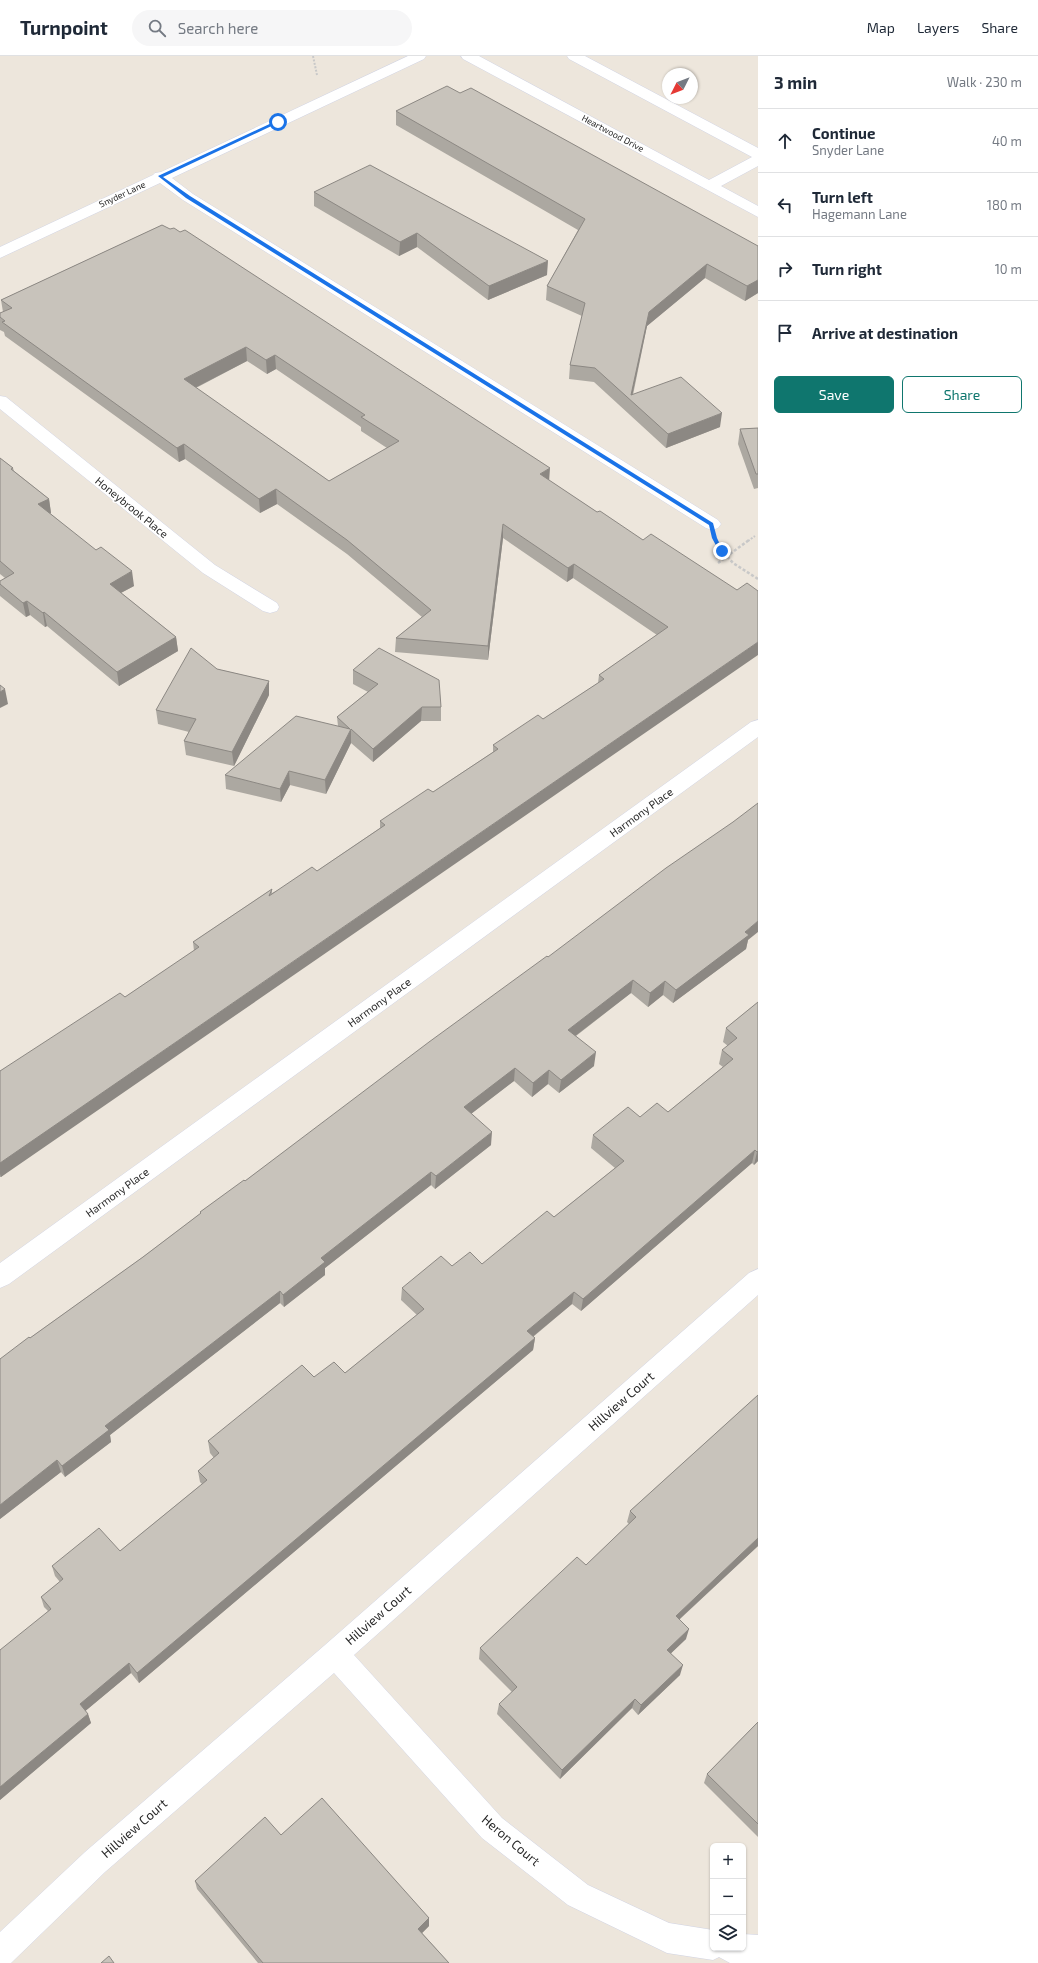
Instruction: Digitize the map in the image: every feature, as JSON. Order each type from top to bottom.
[{"type":"street","name":"Snyder Lane","points":[[0,253],[160,176],[419,56]]},
{"type":"street","name":"Heartwood Drive","points":[[468,56],[711,185],[758,212]]},
{"type":"street","points":[[574,56],[758,154]]},
{"type":"street","points":[[711,185],[758,160]]},
{"type":"street","points":[[160,176],[195,202],[712,524]]},
{"type":"street","name":"Honeybrook Place","points":[[0,401],[209,569],[270,606]]},
{"type":"street","name":"Harmony Place","points":[[0,1277],[758,727]]},
{"type":"street","name":"Hillview Court","points":[[0,1952],[95,1862],[335,1654],[758,1280]]},
{"type":"street","name":"Heron Court","points":[[335,1654],[492,1828],[578,1895],[667,1938],[710,1945]]},
{"type":"street","points":[[746,1949],[758,1950]]},
{"type":"path","points":[[712,524],[714,538],[727,556],[734,563],[758,579]]},
{"type":"path","points":[[718,563],[755,536]]},
{"type":"building","points":[[447,86],[460,93],[471,88],[758,246],[758,280],[747,286],[707,264],[649,312],[631,395],[681,377],[722,413],[668,434],[595,368],[570,365],[585,303],[547,286],[585,219],[396,111]]},
{"type":"building","points":[[370,165],[548,261],[489,286],[417,233],[400,242],[314,192]]},
{"type":"building","points":[[162,225],[170,229],[174,228],[180,232],[185,230],[550,468],[540,474],[597,512],[600,511],[643,540],[651,534],[737,590],[747,583],[758,591],[758,642],[0,1163],[0,1071],[120,993],[125,997],[199,947],[193,942],[272,889],[269,896],[312,867],[317,871],[385,825],[380,821],[428,789],[433,792],[498,749],[493,745],[538,715],[543,719],[604,679],[599,675],[668,627],[574,564],[568,568],[503,524],[488,646],[396,638],[431,610],[347,540],[276,489],[259,499],[184,444],[177,448],[2,322],[5,321],[0,317],[0,313],[12,308],[1,300]],"holes":[[[246,347],[266,360],[275,355],[365,415],[361,417],[399,441],[329,481],[184,379]]]},
{"type":"building","points":[[758,428],[758,474],[756,474],[740,429]]},
{"type":"building","points":[[0,458],[13,468],[11,469],[49,499],[38,504],[96,550],[101,547],[132,571],[110,584],[176,637],[117,672],[44,612],[43,613],[27,601],[23,603],[0,584],[0,581],[14,573],[0,561]]},
{"type":"building","points":[[191,648],[217,669],[269,681],[232,752],[184,741],[196,719],[156,710]]},
{"type":"building","points":[[379,648],[439,680],[441,707],[422,707],[373,749],[351,729],[325,780],[289,771],[280,789],[225,775],[296,716],[350,729],[337,717],[378,684],[353,670]]},
{"type":"building","points":[[0,685],[5,689],[0,692]]},
{"type":"building","points":[[758,803],[758,921],[745,932],[749,935],[676,990],[665,981],[650,993],[633,980],[568,1030],[596,1052],[561,1080],[549,1070],[533,1083],[515,1068],[464,1107],[492,1132],[436,1176],[431,1172],[321,1258],[325,1262],[283,1295],[280,1291],[105,1426],[109,1430],[62,1466],[57,1460],[0,1505],[0,1359],[143,1257],[201,1213],[200,1212],[244,1180],[245,1181],[429,1042],[547,956],[548,957],[666,868]]},
{"type":"building","points":[[758,1002],[758,1151],[757,1152],[755,1150],[583,1299],[574,1292],[527,1331],[535,1338],[137,1673],[129,1663],[80,1704],[88,1714],[0,1787],[0,1650],[51,1609],[41,1597],[63,1579],[52,1566],[99,1528],[120,1551],[207,1480],[198,1471],[219,1453],[208,1441],[302,1365],[314,1377],[334,1362],[345,1373],[424,1309],[402,1288],[441,1256],[452,1266],[470,1252],[482,1264],[547,1211],[554,1217],[624,1161],[593,1135],[628,1107],[640,1117],[657,1103],[668,1112],[733,1059],[722,1050],[737,1038],[726,1028]]},
{"type":"building","points":[[758,1395],[758,1538],[676,1616],[689,1629],[667,1650],[683,1665],[641,1705],[635,1699],[562,1770],[499,1704],[517,1687],[480,1648],[577,1557],[586,1565],[636,1517],[630,1511]]},
{"type":"building","points":[[758,1722],[758,1824],[707,1774]]},
{"type":"building","points":[[322,1798],[429,1918],[418,1929],[449,1963],[263,1963],[195,1881],[265,1817],[281,1835]]},
{"type":"building","points":[[109,1956],[114,1963],[101,1963]]},
{"type":"route","points":[[278,122],[160,176],[188,197],[712,524],[714,538],[722,551]]}]
